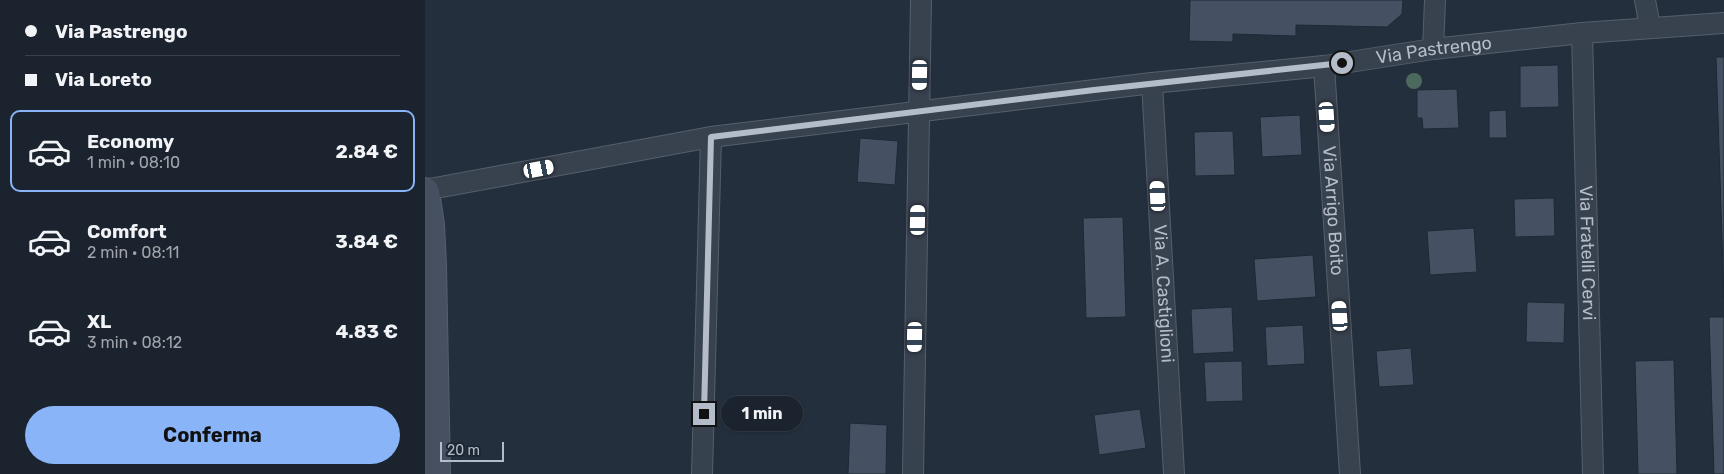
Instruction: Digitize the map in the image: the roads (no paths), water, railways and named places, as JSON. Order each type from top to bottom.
[{"type":"street","points":[[913,474],[921,0]]},
{"type":"street","points":[[1433,49],[1435,0]]},
{"type":"street","points":[[1645,0],[1650,27]]},
{"type":"street","name":"Via Pastrengo","points":[[425,191],[711,137],[1152,83],[1324,66],[1433,49],[1582,33],[1724,23]]},
{"type":"street","name":"Via Fratelli Cervi","points":[[1582,33],[1593,474]]},
{"type":"street","name":"Via Arrigo Boito","points":[[1324,66],[1350,474]]},
{"type":"street","name":"Via A. Castiglioni","points":[[1152,83],[1173,474]]},
{"type":"street","points":[[702,474],[711,137]]},
{"type":"street","points":[[425,191],[430,225],[432,266],[436,474]]}]
